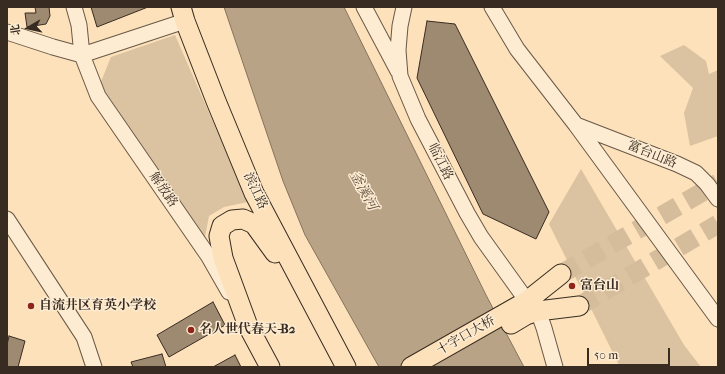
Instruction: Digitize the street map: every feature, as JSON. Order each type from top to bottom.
[{"type":"main road","name":"滨江路","points":[[184,14],[216,101],[254,193],[346,367]]},
{"type":"main road","points":[[248,326],[223,258],[219,236],[222,226],[232,220],[243,219],[254,224],[280,260],[301,283]]},
{"type":"main road","points":[[528,308],[561,274]]},
{"type":"main road","points":[[528,308],[579,306]]},
{"type":"main road","name":"十字口大桥","points":[[411,367],[528,308]]},
{"type":"main road","name":"十字口大桥","points":[[435,367],[528,308]]},
{"type":"main road","name":"解放路","points":[[248,326],[270,367]]},
{"type":"street","name":"解放路","points":[[74,7],[79,25],[82,55],[98,96],[209,257],[248,326]]},
{"type":"street","points":[[364,7],[400,76]]},
{"type":"street","name":"临江路","points":[[404,7],[400,26],[398,50],[400,76],[418,119],[467,213],[528,308],[544,328],[555,367]]},
{"type":"street","points":[[492,7],[517,49],[576,125],[718,319]]},
{"type":"street","points":[[7,32],[82,55],[184,14]]},
{"type":"street","name":"富台山路","points":[[576,125],[677,164],[696,173],[708,184],[718,199]]},
{"type":"street","points":[[7,219],[84,337],[94,367]]},
{"type":"shaded area","points":[[175,35],[248,202],[224,207],[209,216],[205,237],[100,84],[111,57]]},
{"type":"shaded area","points":[[684,45],[706,61],[709,74],[718,70],[718,136],[690,146],[684,113],[693,88],[660,56]]},
{"type":"shaded area","points":[[581,169],[684,345],[701,367],[620,367],[549,224]]},
{"type":"water","name":"釜溪河","points":[[224,7],[344,7],[486,295],[524,367],[379,367],[305,235],[283,181]]},
{"type":"building","points":[[35,7],[49,7],[50,16],[46,24],[27,27],[25,13],[36,13]]},
{"type":"building","points":[[91,7],[148,7],[97,27]]},
{"type":"building","points":[[427,21],[455,24],[549,212],[536,239],[483,214],[417,78]]},
{"type":"building","name":"名人世代春天-B2","points":[[213,302],[225,325],[169,357],[157,335]]},
{"type":"building","points":[[9,336],[25,341],[18,367],[7,367],[7,345]]},
{"type":"building","points":[[162,354],[166,367],[133,367],[131,362]]},
{"type":"building","points":[[235,355],[241,367],[213,367]]},
{"type":"tunnel","points":[[561,274],[718,183]]},
{"type":"tunnel","points":[[579,306],[718,224]]},
{"type":"place","name":"富台山","points":[[572,286]]},
{"type":"place","name":"自流井区育英小学校","points":[[31,306]]},
{"type":"place","name":"名人世代春天-B2","points":[[191,330]]}]
